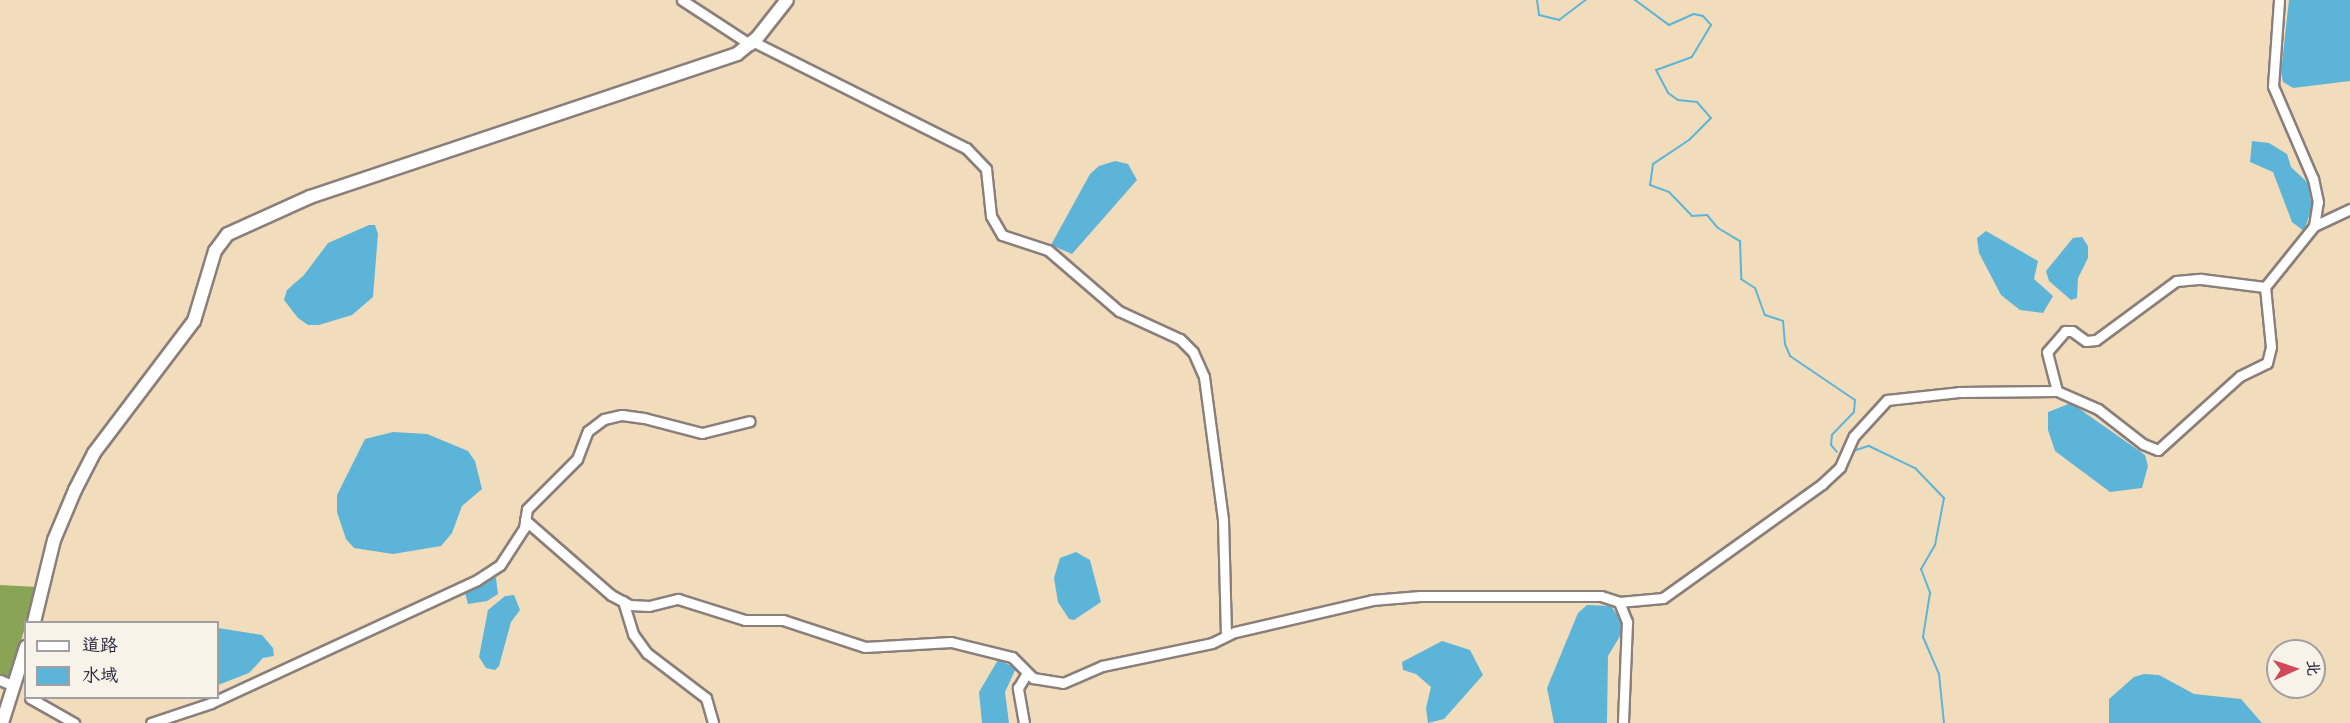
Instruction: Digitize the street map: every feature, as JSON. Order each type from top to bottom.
[{"type":"street","points":[[682,0],[752,43],[966,148],[986,169],[991,216],[1002,235],[1048,250],[1119,311],[1180,339],[1193,352],[1203,377],[1223,520],[1226,635]]},
{"type":"street","points":[[34,621],[54,540],[84,471],[190,328],[204,297],[215,251],[228,234],[310,197],[730,57],[752,43],[787,0]]},
{"type":"street","points":[[2280,0],[2272,83],[2316,189],[2314,226]]},
{"type":"street","points":[[525,520],[611,596],[623,601],[645,606],[678,599],[745,620],[783,620],[865,647],[951,642],[1012,657],[1022,663],[1027,673],[1036,680],[1066,683],[1102,666],[1208,644],[1226,635],[1360,602],[1408,596],[1601,596],[1619,602],[1666,596],[1760,532],[1832,475],[1854,436],[1887,400],[1959,392],[2057,391],[2107,414],[2143,444],[2155,450],[2165,447],[2240,376],[2269,361],[2265,287],[2314,226],[2350,209]]},
{"type":"street","points":[[2057,391],[2047,352],[2062,333],[2072,331],[2086,341],[2096,340],[2176,281],[2201,279],[2265,287]]},
{"type":"street","points":[[151,723],[211,703],[477,580],[500,566],[524,528],[527,509],[577,459],[588,430],[610,416],[644,418],[702,433],[750,421]]},
{"type":"street","points":[[623,601],[633,634],[647,652],[706,698],[713,723]]},
{"type":"street","points":[[1619,602],[1627,622],[1623,723]]},
{"type":"street","points":[[2,723],[24,653]]},
{"type":"street","points":[[1024,723],[1018,688],[1027,673]]},
{"type":"street","points":[[0,680],[24,694]]},
{"type":"street","points":[[32,699],[74,723]]},
{"type":"green space","points":[[0,585],[37,587],[27,621],[24,621],[24,631],[9,681],[0,678]]},
{"type":"water","points":[[2289,0],[2350,0],[2350,81],[2293,88],[2283,82],[2281,72]]},
{"type":"water","points":[[2252,141],[2269,143],[2287,154],[2291,167],[2308,183],[2312,207],[2304,231],[2292,222],[2273,172],[2250,162]]},
{"type":"water","points":[[1115,161],[1128,164],[1137,180],[1072,254],[1051,245],[1090,174],[1099,166]]},
{"type":"water","points":[[369,225],[375,225],[378,234],[373,297],[352,315],[319,325],[308,325],[298,318],[284,300],[287,290],[304,275],[328,243]]},
{"type":"water","points":[[1986,231],[2038,261],[2034,279],[2053,296],[2043,313],[2020,310],[2001,295],[1979,253],[1977,238]]},
{"type":"water","points":[[2082,237],[2088,246],[2088,258],[2078,278],[2077,298],[2071,300],[2049,281],[2046,271],[2073,238]]},
{"type":"water","points":[[2071,403],[2145,455],[2148,466],[2142,488],[2110,492],[2055,451],[2048,430],[2048,412]]},
{"type":"water","points":[[393,432],[427,434],[468,451],[475,461],[482,489],[462,506],[452,533],[441,546],[393,554],[354,548],[346,539],[337,512],[337,495],[365,439]]},
{"type":"water","points":[[1076,552],[1090,560],[1101,602],[1074,620],[1069,619],[1058,602],[1054,578],[1060,558]]},
{"type":"water","points":[[492,576],[496,578],[498,594],[487,601],[468,604],[464,589]]},
{"type":"water","points":[[514,595],[520,610],[511,622],[499,666],[495,670],[486,668],[479,657],[488,610],[505,596]]},
{"type":"water","points":[[1587,605],[1611,606],[1622,622],[1620,636],[1608,656],[1607,723],[1554,723],[1547,688],[1578,613]]},
{"type":"water","points":[[219,628],[262,635],[273,648],[274,656],[263,658],[249,673],[219,685]]},
{"type":"water","points":[[1442,641],[1470,650],[1483,675],[1444,719],[1428,723],[1426,708],[1431,687],[1416,674],[1403,670],[1402,662]]},
{"type":"water","points":[[998,660],[1016,668],[1005,692],[1009,723],[982,723],[979,692]]},
{"type":"water","points":[[2144,674],[2159,675],[2194,694],[2241,699],[2262,723],[2109,723],[2109,699],[2134,677]]},
{"type":"waterway","points":[[1537,0],[1539,15],[1559,20],[1586,0]]},
{"type":"waterway","points":[[1635,0],[1669,25],[1694,14],[1703,16],[1711,25],[1692,57],[1656,70],[1668,93],[1678,100],[1697,102],[1711,118],[1689,140],[1653,164],[1650,185],[1669,192],[1692,216],[1707,215],[1718,228],[1740,241],[1741,279],[1755,288],[1765,315],[1783,321],[1785,344],[1790,356],[1855,400],[1854,412],[1832,435],[1831,445],[1837,452]]},
{"type":"waterway","points":[[1850,452],[1869,446],[1915,468],[1944,498],[1935,545],[1921,569],[1930,593],[1923,637],[1939,674],[1944,723]]}]
